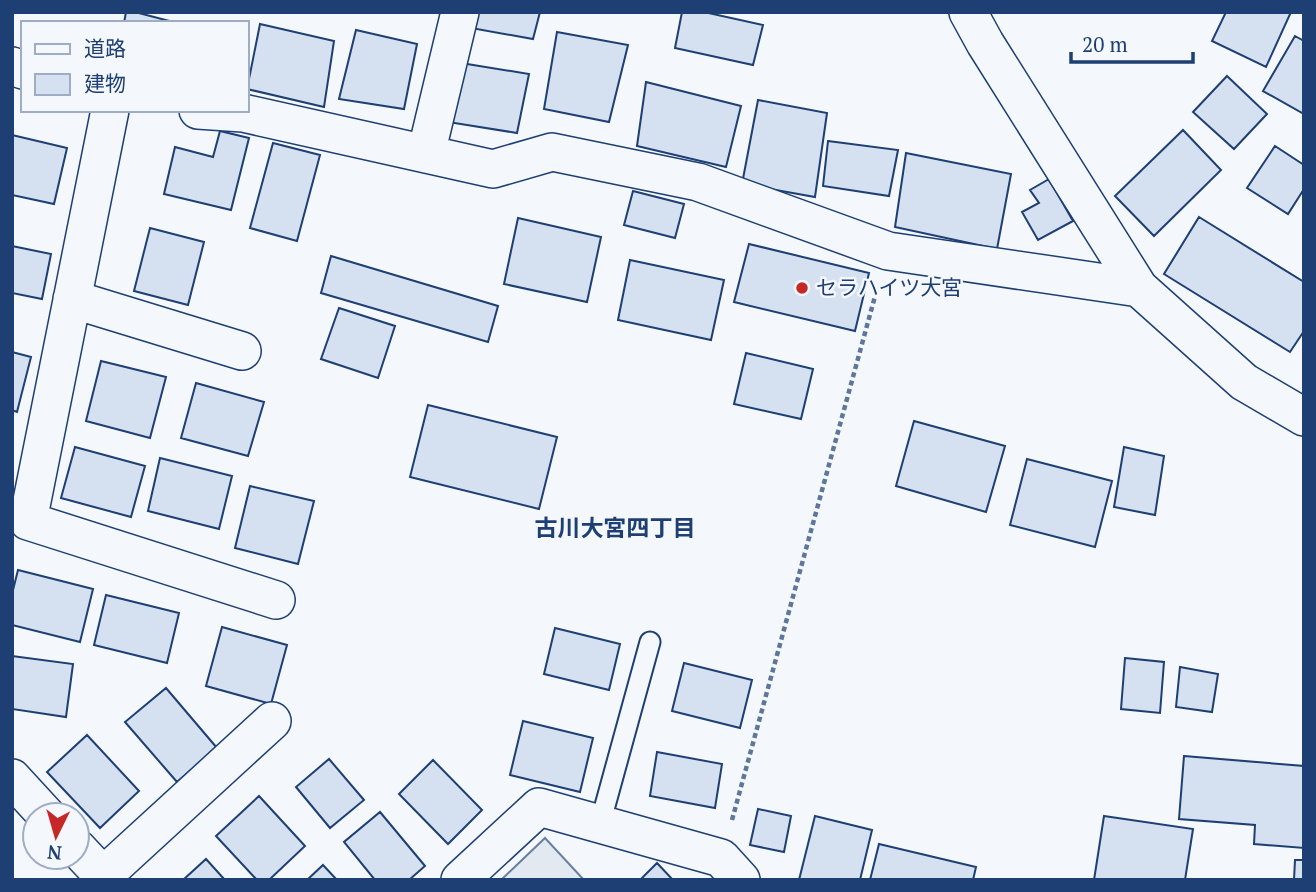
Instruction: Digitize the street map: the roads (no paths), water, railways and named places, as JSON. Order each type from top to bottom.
[{"type":"street","points":[[426,154],[460,12]]},
{"type":"street","points":[[968,12],[1139,288],[1244,382],[1304,417]]},
{"type":"street","points":[[110,112],[28,521],[276,600]]},
{"type":"street","points":[[228,112],[243,113],[493,169],[552,152],[698,182],[888,251],[1139,288]]},
{"type":"street","points":[[72,299],[242,351]]},
{"type":"street","points":[[91,863],[105,878],[272,722]]},
{"type":"street","points":[[12,778],[33,801]]},
{"type":"street","points":[[460,880],[539,807],[600,824],[731,869]]},
{"type":"lane","points":[[600,824],[650,642]]},
{"type":"place","name":"セラハイツ大宮","points":[[802,288]]},
{"type":"district","name":"古川大宮四丁目","points":[[615,528]]}]
